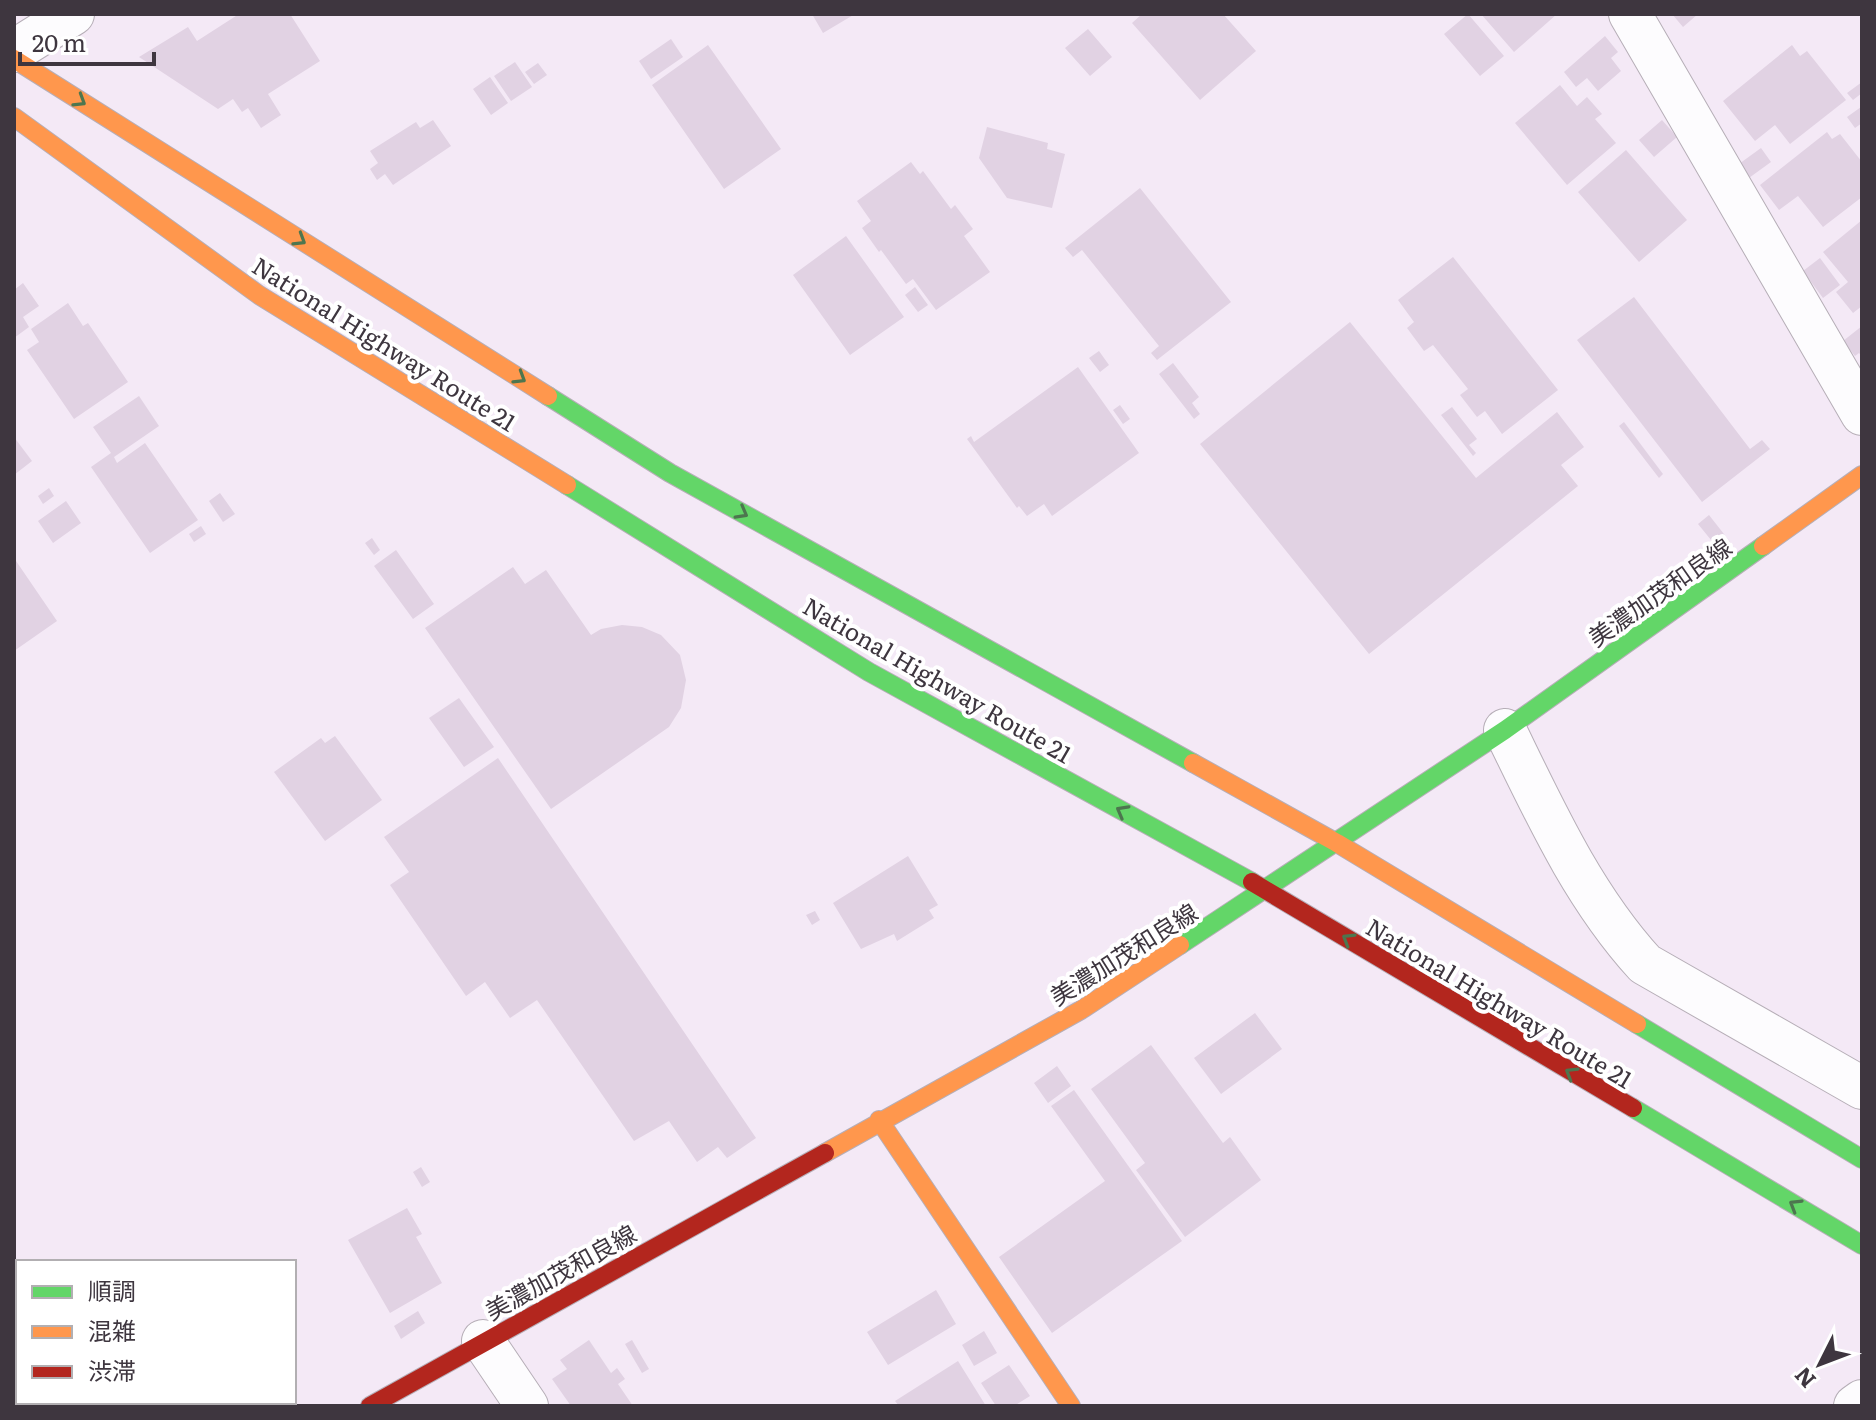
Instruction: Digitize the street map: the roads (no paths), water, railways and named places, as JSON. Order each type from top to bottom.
[{"type":"main road","name":"National Highway Route 21","points":[[14,59],[670,473],[1337,843],[1862,1159]]},
{"type":"main road","name":"National Highway Route 21","points":[[14,117],[259,295],[842,656],[1266,890],[1862,1245]]},
{"type":"main road","name":"美濃加茂和良線","points":[[370,1406],[1081,1010],[1505,730],[1862,475]]},
{"type":"main road","points":[[879,1120],[1071,1406]]},
{"type":"street","points":[[14,51],[73,14]]},
{"type":"street","points":[[1630,14],[1862,414]]},
{"type":"street","points":[[1505,730],[1564,850],[1624,940],[1645,964],[1862,1088]]},
{"type":"street","points":[[483,1341],[527,1406]]},
{"type":"street","points":[[1855,1406],[1862,1401]]}]
